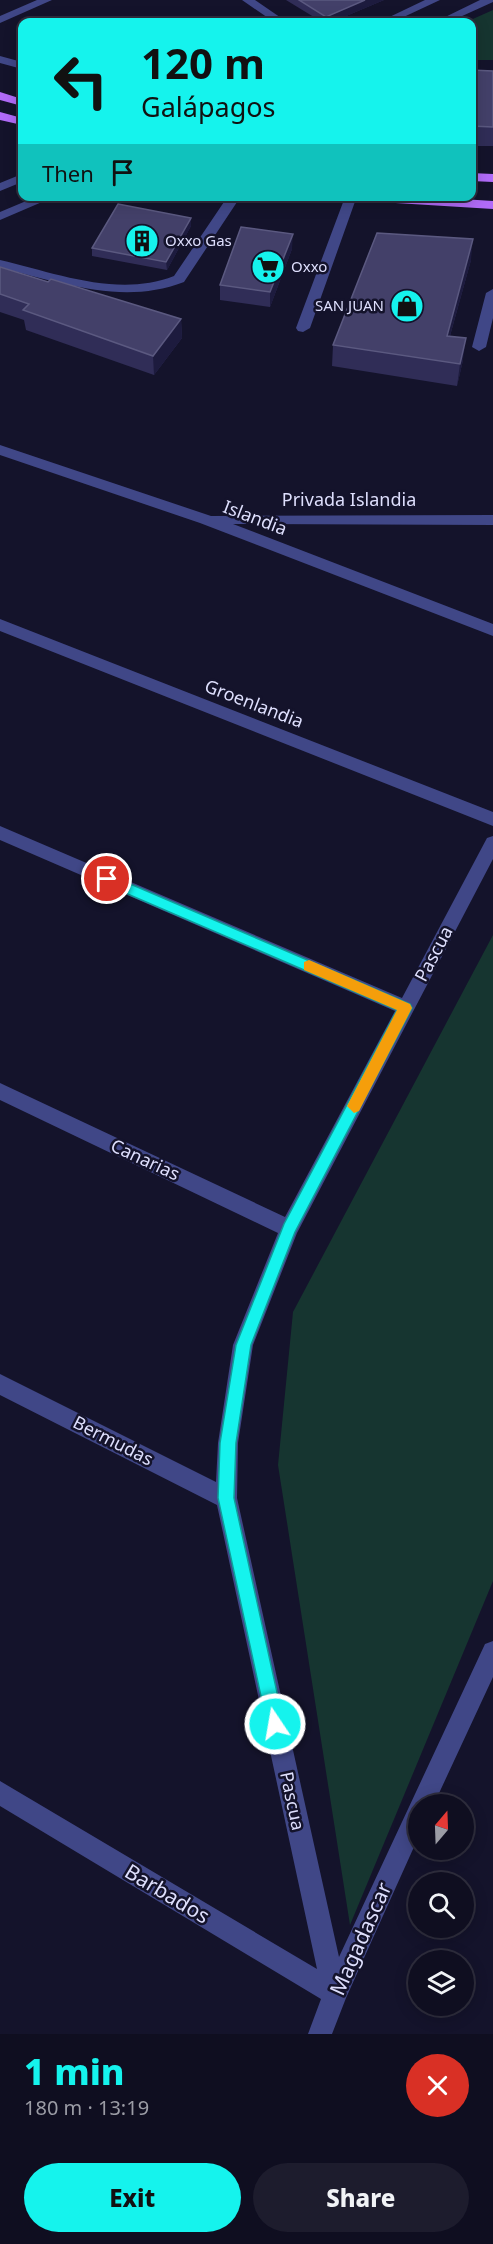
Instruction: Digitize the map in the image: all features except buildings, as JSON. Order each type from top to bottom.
[{"type":"main road","points":[[0,96],[18,102]]},
{"type":"main road","points":[[0,116],[18,121]]},
{"type":"main road","points":[[476,177],[493,178]]},
{"type":"main road","points":[[421,201],[493,205]]},
{"type":"street","points":[[0,20],[46,0]]},
{"type":"street","points":[[248,0],[275,18]]},
{"type":"street","points":[[394,18],[434,0]]},
{"type":"street","points":[[450,18],[489,0]]},
{"type":"street","points":[[0,59],[18,65]]},
{"type":"street","points":[[0,187],[18,180]]},
{"type":"street","points":[[0,216],[38,201]]},
{"type":"street","points":[[0,264],[107,289],[125,291],[165,285],[179,279],[232,201]]},
{"type":"street","points":[[303,327],[348,201]]},
{"type":"street","points":[[479,347],[493,292]]},
{"type":"street","name":"Islandia","points":[[0,450],[205,519],[493,630]]},
{"type":"street","name":"Privada Islandia","points":[[205,519],[493,520]]},
{"type":"street","name":"Groenlandia","points":[[0,625],[493,819]]},
{"type":"street","points":[[0,833],[406,1008]]},
{"type":"street","name":"Pascua","points":[[334,1994],[226,1498],[228,1443],[243,1345],[289,1229],[493,843]]},
{"type":"street","name":"Canarias","points":[[0,1091],[289,1229]]},
{"type":"street","name":"Bermudas","points":[[0,1384],[226,1498]]},
{"type":"street","points":[[427,1794],[493,1652]]},
{"type":"street","name":"Barbados","points":[[0,1793],[334,1994]]},
{"type":"street","name":"Magadascar","points":[[320,2034],[334,1994],[408,1835]]},
{"type":"green space","points":[[493,10],[493,60],[476,60],[475,18]]},
{"type":"green space","points":[[493,935],[493,1581],[350,1925],[278,1465],[293,1312]]},
{"type":"slow traffic","points":[[309,966],[406,1008],[354,1106]]},
{"type":"place","name":"Oxxo Gas","points":[[142,241]]},
{"type":"place","name":"Oxxo","points":[[268,267]]},
{"type":"place","name":"SAN JUAN","points":[[407,306]]},
{"type":"route","points":[[107,879],[406,1008],[289,1229],[243,1345],[228,1443],[226,1498],[275,1724]]}]
